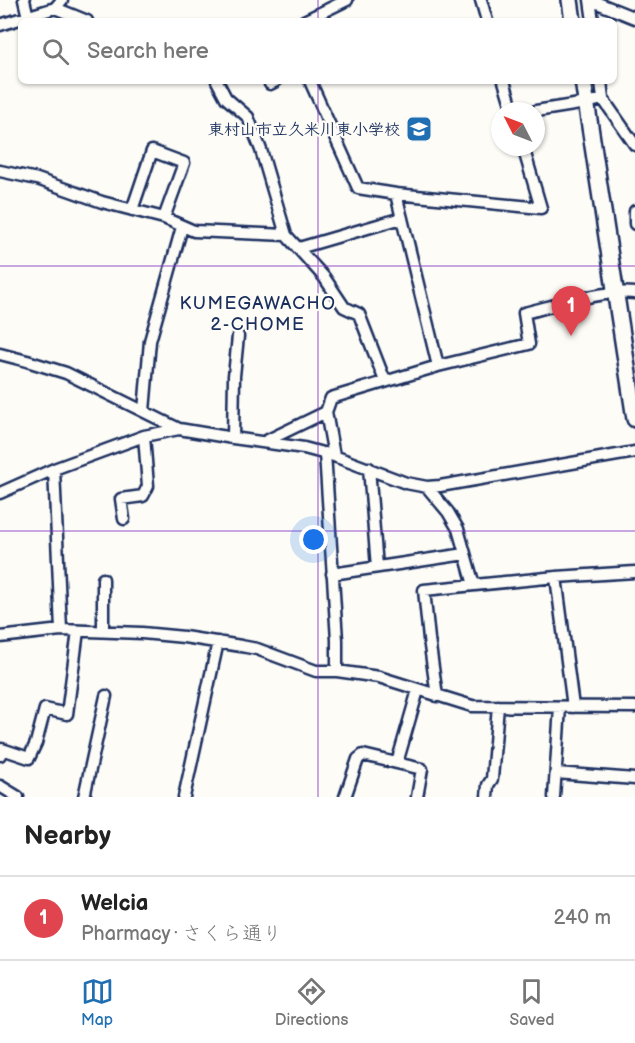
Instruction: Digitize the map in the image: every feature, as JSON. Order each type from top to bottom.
[{"type":"street","points":[[24,0],[28,17]]},
{"type":"street","points":[[310,18],[347,0]]},
{"type":"street","points":[[481,0],[486,18]]},
{"type":"street","points":[[570,0],[573,18]]},
{"type":"street","points":[[593,18],[590,0],[635,18]]},
{"type":"street","points":[[24,18],[58,4],[82,18]]},
{"type":"street","points":[[0,25],[18,20]]},
{"type":"street","points":[[219,84],[226,98],[248,117],[261,150],[286,235],[324,277],[344,307],[359,314],[384,381]]},
{"type":"street","points":[[310,84],[358,188],[396,194],[542,208],[526,156]]},
{"type":"street","points":[[505,84],[510,102]]},
{"type":"street","points":[[583,84],[635,419]]},
{"type":"street","points":[[601,84],[603,99],[635,144]]},
{"type":"street","points":[[545,110],[603,99]]},
{"type":"street","points":[[132,210],[152,152],[183,163],[164,219]]},
{"type":"street","points":[[0,171],[37,179],[102,202],[164,219],[194,231],[286,235]]},
{"type":"street","points":[[396,194],[438,366]]},
{"type":"street","points":[[635,212],[635,224]]},
{"type":"street","points":[[299,248],[402,218]]},
{"type":"street","points":[[144,411],[150,341],[182,227]]},
{"type":"street","points":[[337,671],[332,574],[330,454],[326,411],[331,398],[438,366],[529,344],[524,313],[606,293],[635,292]]},
{"type":"street","points":[[233,438],[234,376],[238,336]]},
{"type":"street","points":[[0,354],[66,374],[179,429],[330,454],[406,483],[427,487],[635,452]]},
{"type":"street","points":[[266,442],[326,411]]},
{"type":"street","points":[[0,493],[54,469],[144,436],[179,429]]},
{"type":"street","points":[[124,519],[121,499],[143,496],[148,486],[144,436]]},
{"type":"street","points":[[369,468],[377,567]]},
{"type":"street","points":[[54,469],[61,630]]},
{"type":"street","points":[[427,487],[448,512],[458,529],[474,585]]},
{"type":"street","points":[[332,574],[465,554]]},
{"type":"street","points":[[437,696],[424,590],[635,572]]},
{"type":"street","points":[[556,577],[573,707]]},
{"type":"street","points":[[102,579],[103,631]]},
{"type":"street","points":[[0,637],[61,630],[184,637],[242,645],[316,671],[337,671],[379,677],[472,706],[635,707]]},
{"type":"street","points":[[0,755],[2,749],[29,758],[36,743],[45,709],[67,714],[78,631]]},
{"type":"street","points":[[184,797],[218,642]]},
{"type":"street","points":[[397,764],[418,690]]},
{"type":"street","points":[[84,797],[106,696]]},
{"type":"street","points":[[487,797],[488,785],[492,779],[498,706]]},
{"type":"street","points":[[554,797],[560,707]]},
{"type":"street","points":[[345,797],[358,759],[363,755],[422,769],[417,797]]},
{"type":"street","points":[[556,773],[635,778]]},
{"type":"street","points":[[0,786],[18,797]]},
{"type":"place","name":"東村山市立久米川東小学校","points":[[419,129]]},
{"type":"place","name":"Welcia","points":[[571,336]]},
{"type":"district","name":"KUMEGAWACHO 2-CHOME","points":[[258,313]]}]
